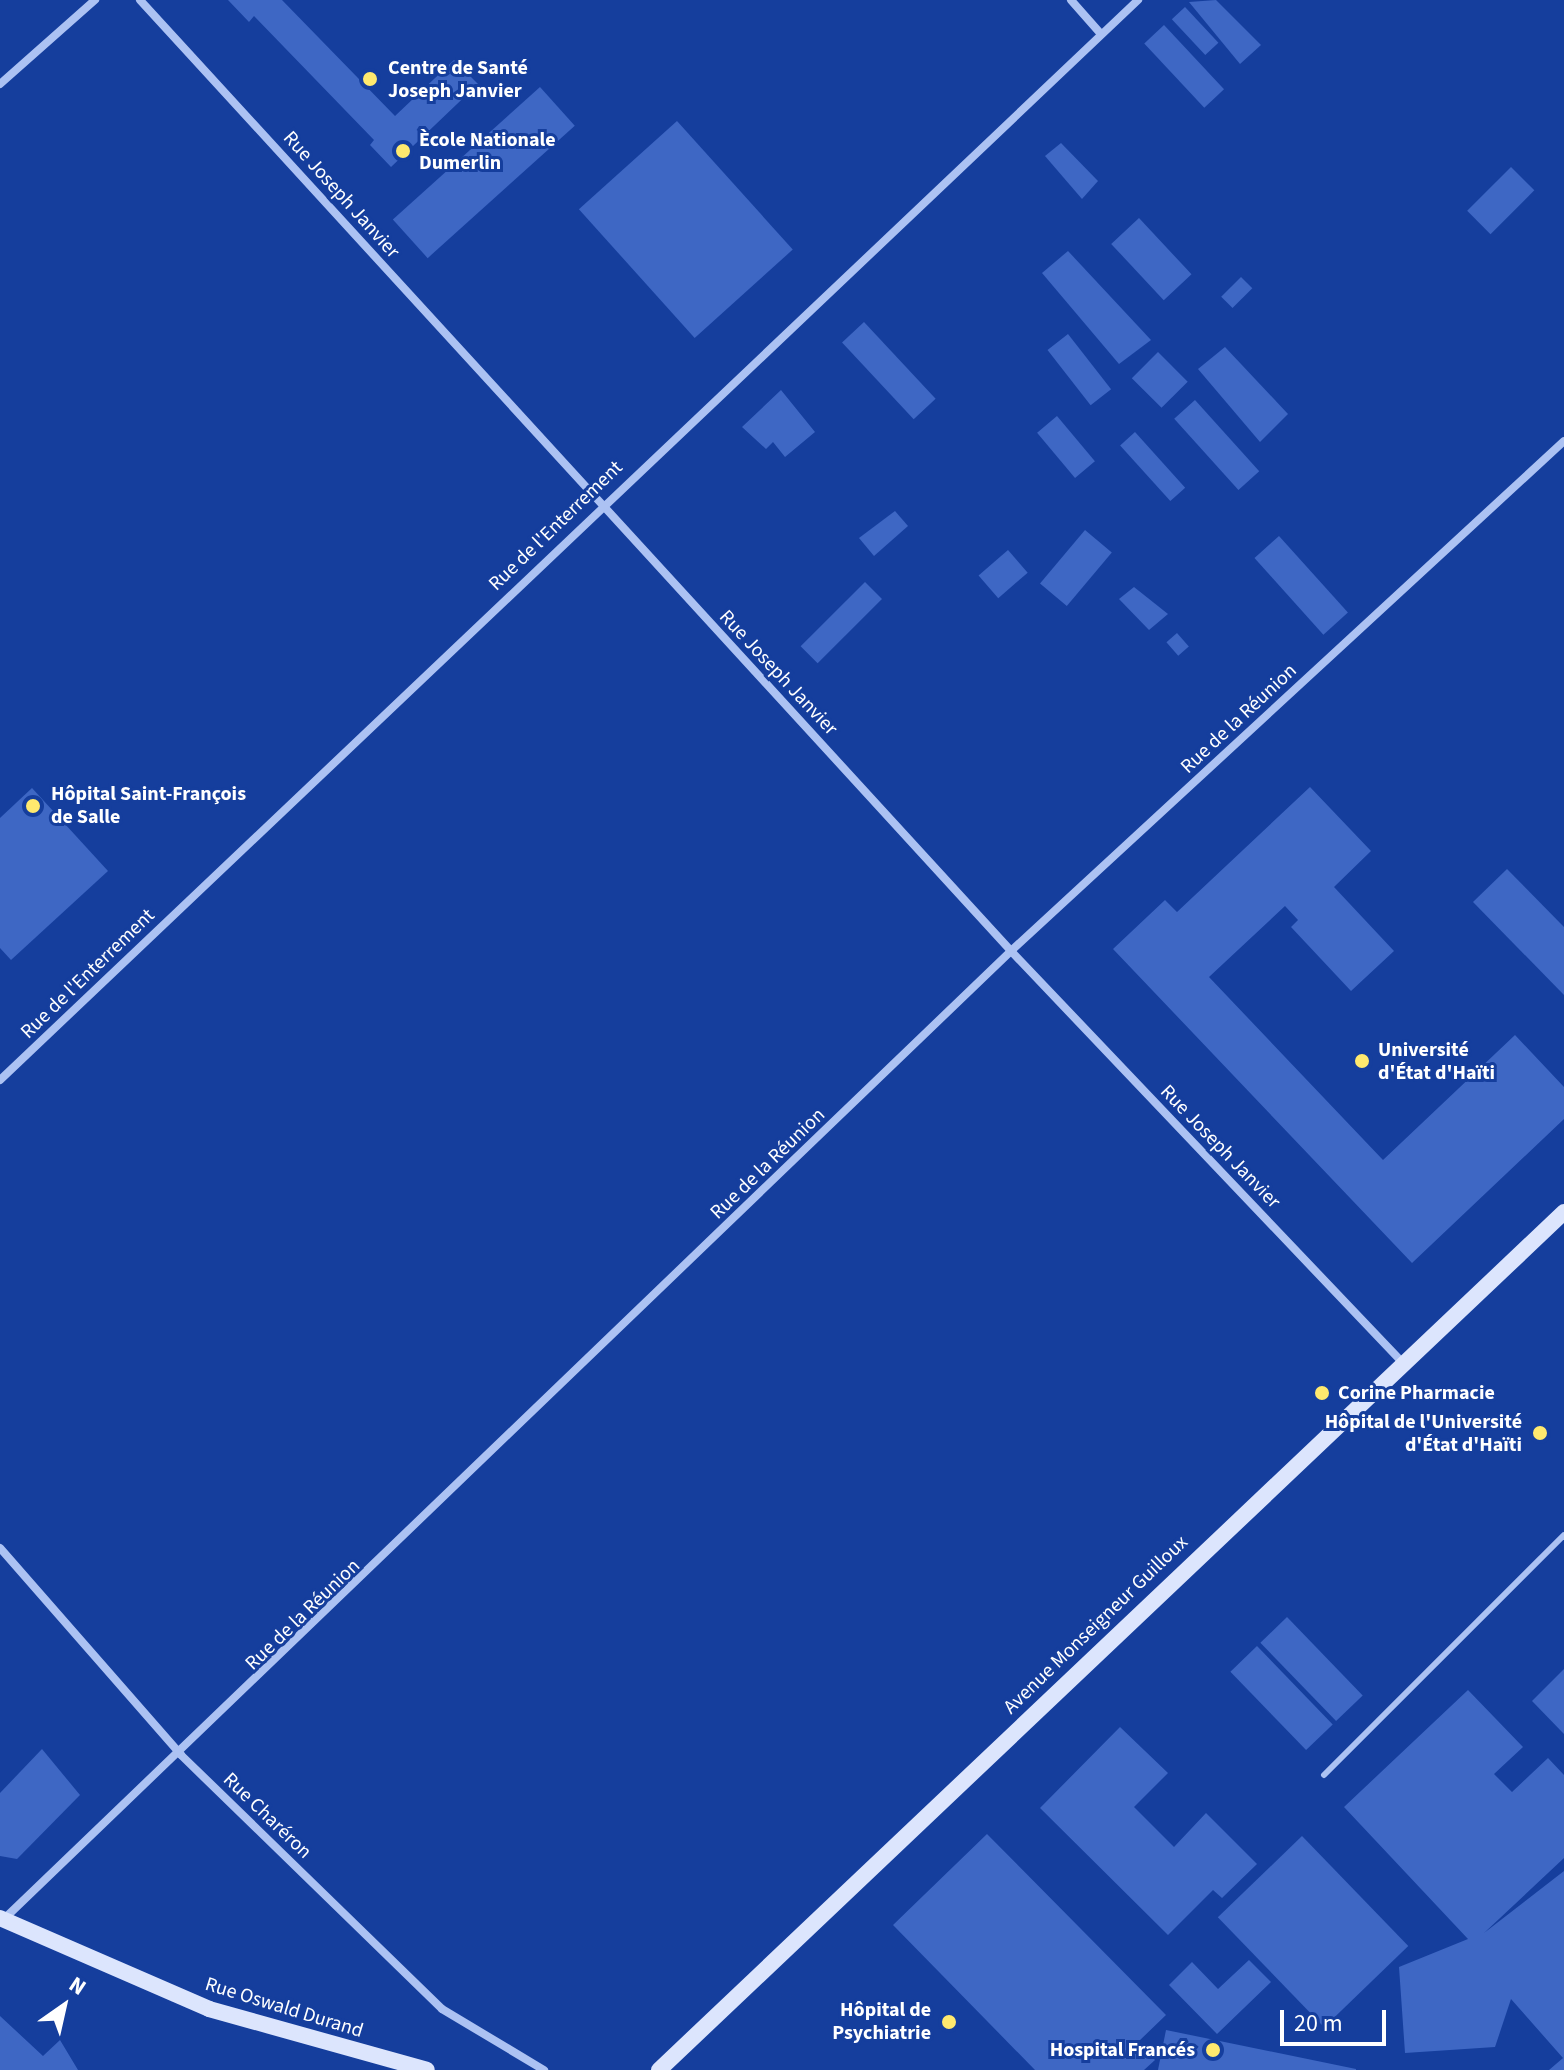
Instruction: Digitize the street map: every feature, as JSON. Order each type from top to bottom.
[{"type":"street","points":[[0,84],[95,0]]},
{"type":"street","name":"Rue Joseph Janvier","points":[[140,0],[1011,951],[1401,1361]]},
{"type":"street","points":[[1071,0],[1101,34]]},
{"type":"street","name":"Rue de l'Enterrement","points":[[0,1080],[601,504],[1138,0]]},
{"type":"street","name":"Rue de la Réunion","points":[[2,1919],[181,1755],[1011,951],[1564,441]]},
{"type":"street","name":"Avenue Monseigneur Guilloux","points":[[659,2070],[1401,1361],[1564,1212]]},
{"type":"street","name":"Rue Charéron","points":[[0,1548],[181,1755],[442,2009],[544,2070]]},
{"type":"street","name":"Rue Oswald Durand","points":[[2,1919],[209,2009],[427,2070]]},
{"type":"lane","points":[[1324,1775],[1564,1535]]},
{"type":"building","points":[[228,0],[282,0],[395,116],[454,60],[478,84],[391,167],[370,145],[374,140],[254,16],[249,22]]},
{"type":"building","points":[[1216,0],[1261,45],[1240,64],[1189,2]]},
{"type":"building","points":[[1185,7],[1218,43],[1205,55],[1172,19]]},
{"type":"building","points":[[1164,25],[1224,89],[1204,108],[1144,43]]},
{"type":"building","points":[[540,87],[575,126],[428,258],[393,219]]},
{"type":"building","points":[[677,121],[793,250],[695,338],[579,209]]},
{"type":"building","points":[[1061,143],[1098,181],[1082,199],[1045,156]]},
{"type":"building","points":[[1511,167],[1534,190],[1490,234],[1467,211]]},
{"type":"building","points":[[1139,218],[1192,274],[1164,300],[1111,244]]},
{"type":"building","points":[[1068,251],[1151,340],[1119,364],[1042,273]]},
{"type":"building","points":[[1241,277],[1252,288],[1233,308],[1221,297]]},
{"type":"building","points":[[864,322],[936,399],[914,419],[842,342]]},
{"type":"building","points":[[1068,334],[1111,389],[1091,405],[1048,350]]},
{"type":"building","points":[[1225,347],[1288,414],[1260,442],[1198,369]]},
{"type":"building","points":[[1158,352],[1188,382],[1162,408],[1132,378]]},
{"type":"building","points":[[781,390],[815,432],[785,457],[773,442],[766,449],[742,427]]},
{"type":"building","points":[[1195,400],[1259,471],[1238,490],[1174,419]]},
{"type":"building","points":[[1057,416],[1095,461],[1075,478],[1037,433]]},
{"type":"building","points":[[1135,432],[1185,488],[1170,501],[1120,445]]},
{"type":"building","points":[[895,511],[908,526],[874,556],[859,538]]},
{"type":"building","points":[[1085,530],[1112,552],[1067,606],[1040,584]]},
{"type":"building","points":[[1279,536],[1348,613],[1323,635],[1254,558]]},
{"type":"building","points":[[1008,550],[1028,573],[998,598],[979,576]]},
{"type":"building","points":[[865,582],[882,599],[818,663],[801,646]]},
{"type":"building","points":[[1134,587],[1168,614],[1149,630],[1119,599]]},
{"type":"building","points":[[1177,633],[1189,647],[1178,656],[1166,642]]},
{"type":"building","points":[[1310,787],[1371,851],[1334,887],[1394,951],[1351,991],[1291,927],[1298,920],[1285,906],[1209,977],[1383,1160],[1515,1035],[1564,1087],[1564,1119],[1412,1263],[1113,949],[1165,900],[1177,912]]},
{"type":"building","points":[[32,788],[108,871],[11,960],[0,948],[0,818]]},
{"type":"building","points":[[1507,869],[1564,927],[1564,995],[1473,902]]},
{"type":"building","points":[[1287,1617],[1363,1695],[1336,1721],[1260,1643]]},
{"type":"building","points":[[1257,1646],[1333,1724],[1306,1750],[1230,1672]]},
{"type":"building","points":[[1564,1669],[1564,1734],[1532,1701]]},
{"type":"building","points":[[1468,1690],[1523,1747],[1494,1774],[1512,1792],[1548,1758],[1564,1775],[1564,1858],[1484,1933],[1564,1871],[1564,2070],[1549,2070],[1563,2058],[1511,1999],[1495,2047],[1405,2053],[1399,1967],[1468,1939],[1344,1807]]},
{"type":"building","points":[[1120,1727],[1168,1773],[1134,1807],[1174,1847],[1206,1813],[1257,1864],[1222,1898],[1213,1890],[1168,1935],[1040,1808]]},
{"type":"building","points":[[42,1749],[80,1795],[17,1859],[0,1856],[0,1793]]},
{"type":"building","points":[[987,1834],[1166,2015],[1138,2042],[1155,2060],[1144,2070],[1035,2070],[893,1925]]},
{"type":"building","points":[[1302,1836],[1408,1946],[1324,2027],[1218,1917]]},
{"type":"building","points":[[1249,1960],[1271,1982],[1217,2034],[1169,1985],[1192,1962],[1218,1989]]},
{"type":"building","points":[[0,2016],[43,2056],[60,2040],[78,2070],[0,2070]]},
{"type":"building","name":"Hospital Francés","points":[[1166,2030],[1356,2069],[1356,2070],[1158,2070]]},
{"type":"place","name":"Centre de Santé Joseph Janvier","points":[[370,79]]},
{"type":"place","name":"Ècole Nationale Dumerlin","points":[[403,151]]},
{"type":"place","name":"Hôpital Saint-François de Salle","points":[[33,806]]},
{"type":"place","name":"Université d'État d'Haïti","points":[[1362,1061]]},
{"type":"place","name":"Corine Pharmacie","points":[[1322,1393]]},
{"type":"place","name":"Hôpital de l'Université d'État d'Haïti","points":[[1540,1433]]},
{"type":"place","name":"Hôpital de Psychiatrie","points":[[949,2022]]},
{"type":"place","name":"Hospital Francés","points":[[1213,2050]]}]
